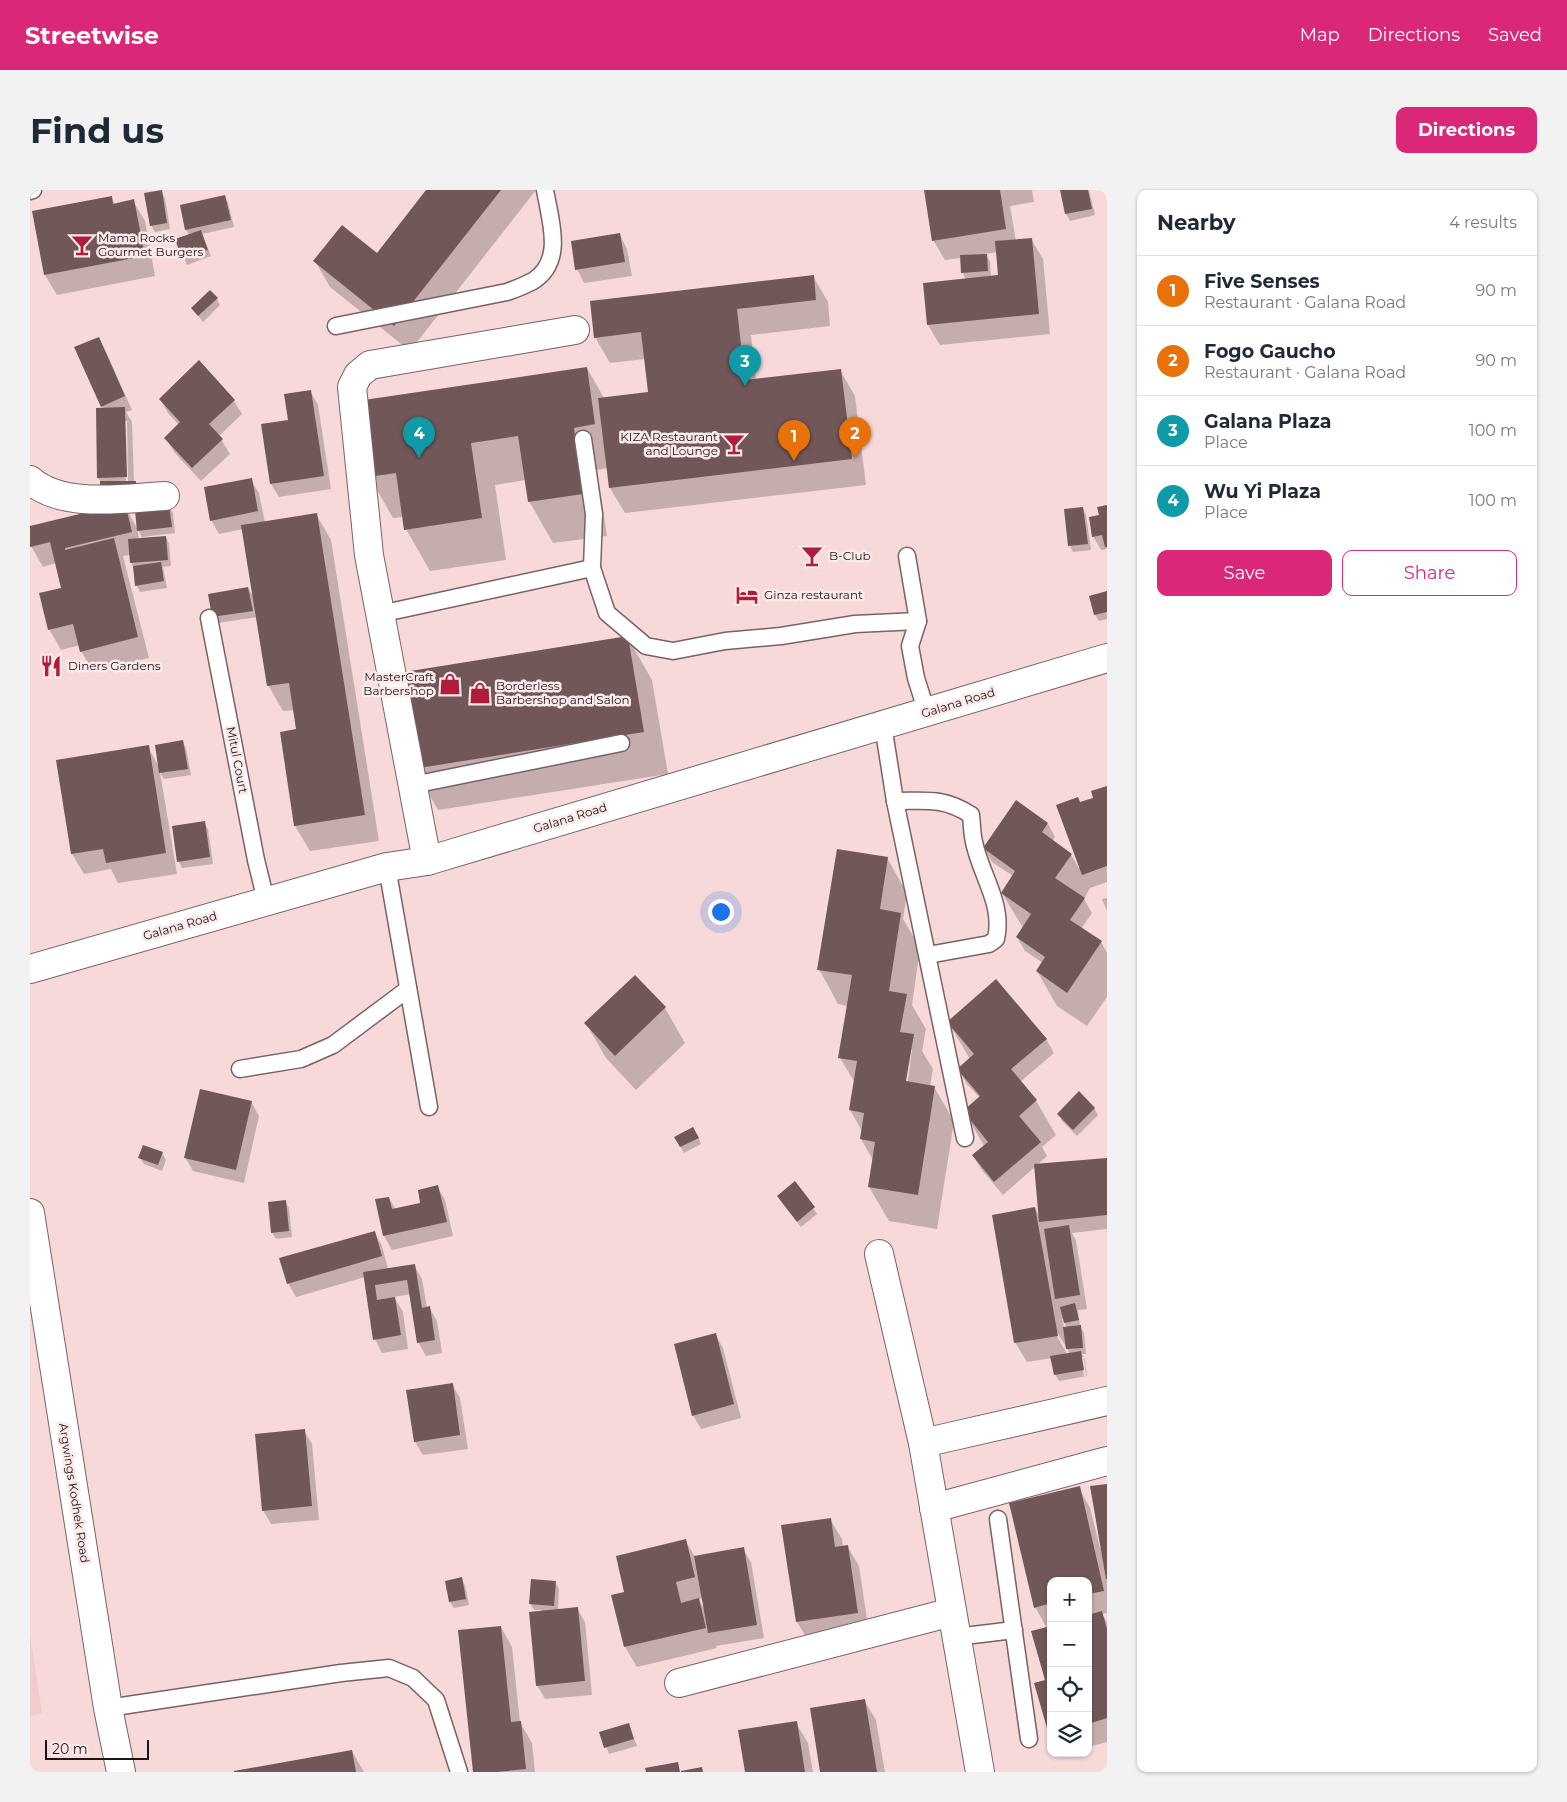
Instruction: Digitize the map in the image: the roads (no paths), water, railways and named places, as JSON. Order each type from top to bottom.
[{"type":"street","points":[[427,860],[369,555],[352,387],[358,375],[370,365],[575,330]]},
{"type":"street","points":[[30,480],[62,497],[93,500],[166,496]]},
{"type":"street","name":"Galana Road","points":[[30,969],[387,867],[427,860],[1107,658]]},
{"type":"street","name":"Argwings Kodhek Road","points":[[30,1213],[108,1708],[121,1772]]},
{"type":"street","points":[[879,1254],[923,1443],[980,1772]]},
{"type":"street","points":[[923,1443],[1107,1401]]},
{"type":"street","points":[[934,1508],[1107,1461]]},
{"type":"street","points":[[679,1683],[954,1625]]},
{"type":"lane","points":[[336,326],[507,292],[534,280],[548,267],[554,243],[545,190]]},
{"type":"lane","points":[[583,439],[594,514],[592,568],[606,613],[646,646],[673,651],[725,641],[781,636],[855,624],[918,621]]},
{"type":"lane","points":[[907,556],[918,621],[910,646],[916,678],[926,713]]},
{"type":"lane","points":[[380,614],[592,568]]},
{"type":"lane","name":"Mitul Court","points":[[209,618],[256,860],[266,901]]},
{"type":"lane","points":[[883,725],[895,801],[965,1138]]},
{"type":"lane","points":[[413,785],[621,743]]},
{"type":"lane","points":[[895,801],[940,800],[957,806],[971,815],[974,843],[998,913],[999,927],[996,939],[989,944],[928,955]]},
{"type":"lane","points":[[387,867],[429,1107]]},
{"type":"lane","points":[[240,1069],[301,1059],[333,1045],[408,989]]},
{"type":"lane","points":[[998,1519],[1029,1739]]},
{"type":"lane","points":[[954,1625],[1014,1630]]},
{"type":"lane","points":[[108,1708],[341,1673],[389,1668],[413,1678],[436,1700],[459,1772]]},
{"type":"place","name":"Mama Rocks Gourmet Burgers","points":[[82,245]]},
{"type":"place","name":"Galana Plaza","points":[[745,386]]},
{"type":"place","name":"KIZA Restaurant and Lounge","points":[[734,444]]},
{"type":"place","name":"Wu Yi Plaza","points":[[419,458]]},
{"type":"place","name":"Fogo Gaucho","points":[[855,458]]},
{"type":"place","name":"Five Senses","points":[[794,461]]},
{"type":"place","name":"B-Club","points":[[812,556]]},
{"type":"place","name":"Ginza restaurant","points":[[747,595]]},
{"type":"place","name":"Diners Gardens","points":[[51,666]]},
{"type":"place","name":"MasterCraft Barbershop","points":[[450,684]]},
{"type":"place","name":"Borderless Barbershop and Salon","points":[[480,693]]}]
